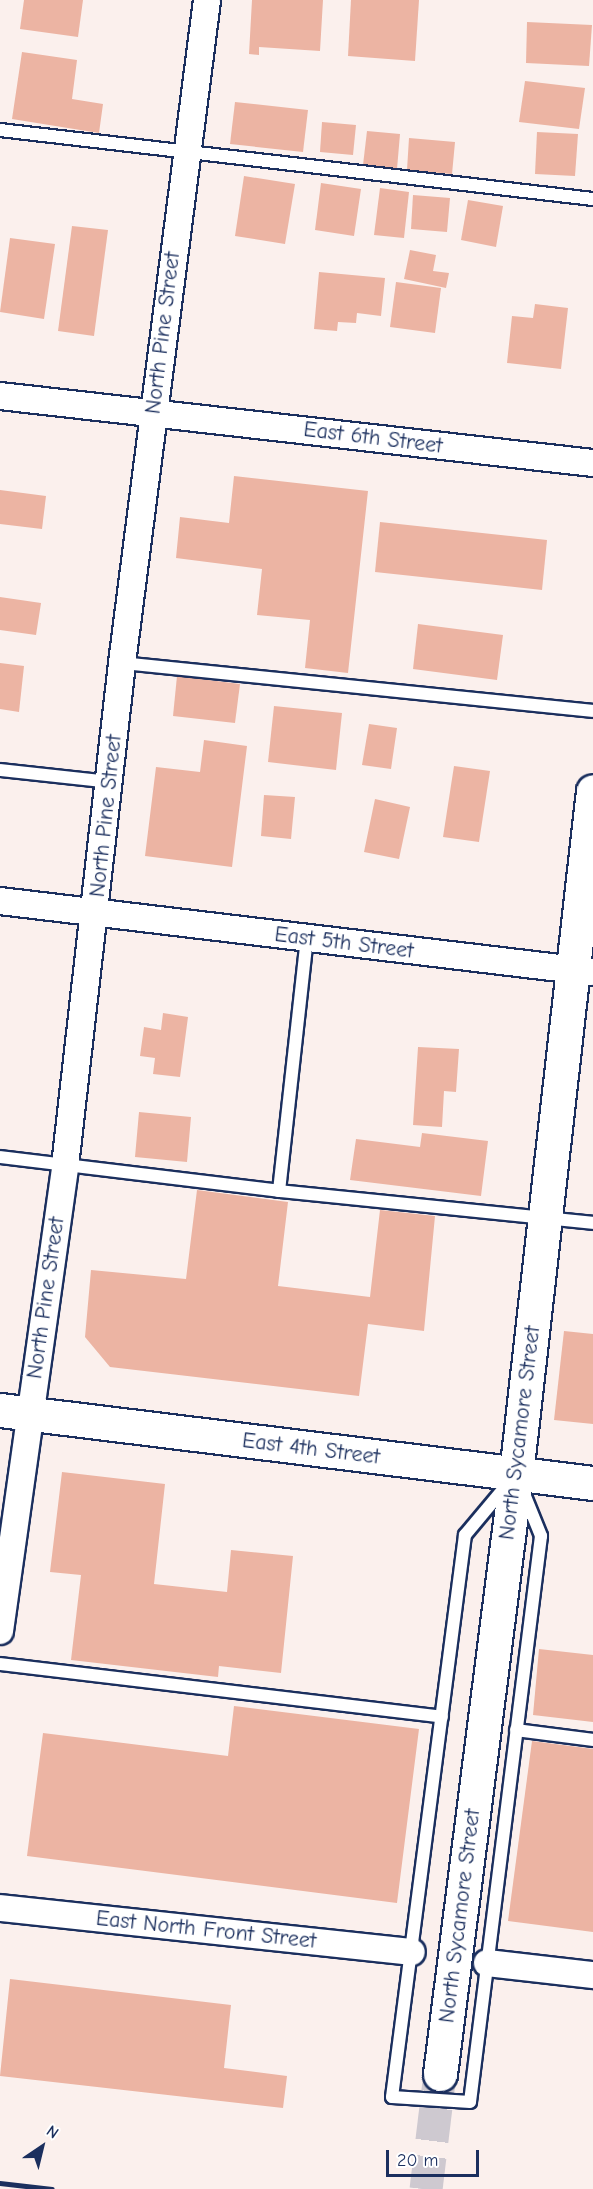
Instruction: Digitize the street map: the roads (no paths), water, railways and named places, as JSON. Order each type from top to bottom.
[{"type":"main road","name":"North Sycamore Street","points":[[440,2074],[516,1474],[545,1218],[583,971],[593,791]]},
{"type":"main road","name":"East 4th Street","points":[[15,1412],[593,1483]]},
{"type":"street","name":"North Pine Street","points":[[0,1631],[15,1412],[65,1166],[96,913],[122,663],[207,0]]},
{"type":"street","name":"East 6th Street","points":[[0,396],[593,464]]},
{"type":"street","name":"East 5th Street","points":[[0,901],[583,971]]},
{"type":"street","name":"East North Front Street","points":[[0,1908],[412,1952]]},
{"type":"street","points":[[488,1963],[593,1975]]},
{"type":"lane","points":[[0,130],[593,199]]},
{"type":"lane","points":[[122,663],[593,711]]},
{"type":"lane","points":[[0,770],[110,782]]},
{"type":"lane","points":[[279,1191],[307,938]]},
{"type":"lane","points":[[0,1157],[279,1191],[593,1223]]},
{"type":"lane","points":[[516,1474],[541,1536],[470,2102],[392,2097],[465,1535],[516,1474]]},
{"type":"lane","points":[[0,1664],[442,1717]]},
{"type":"lane","points":[[516,1730],[593,1740]]},
{"type":"tunnel","points":[[426,2189],[440,2074]]},
{"type":"railway","points":[[0,2183],[52,2189]]}]
